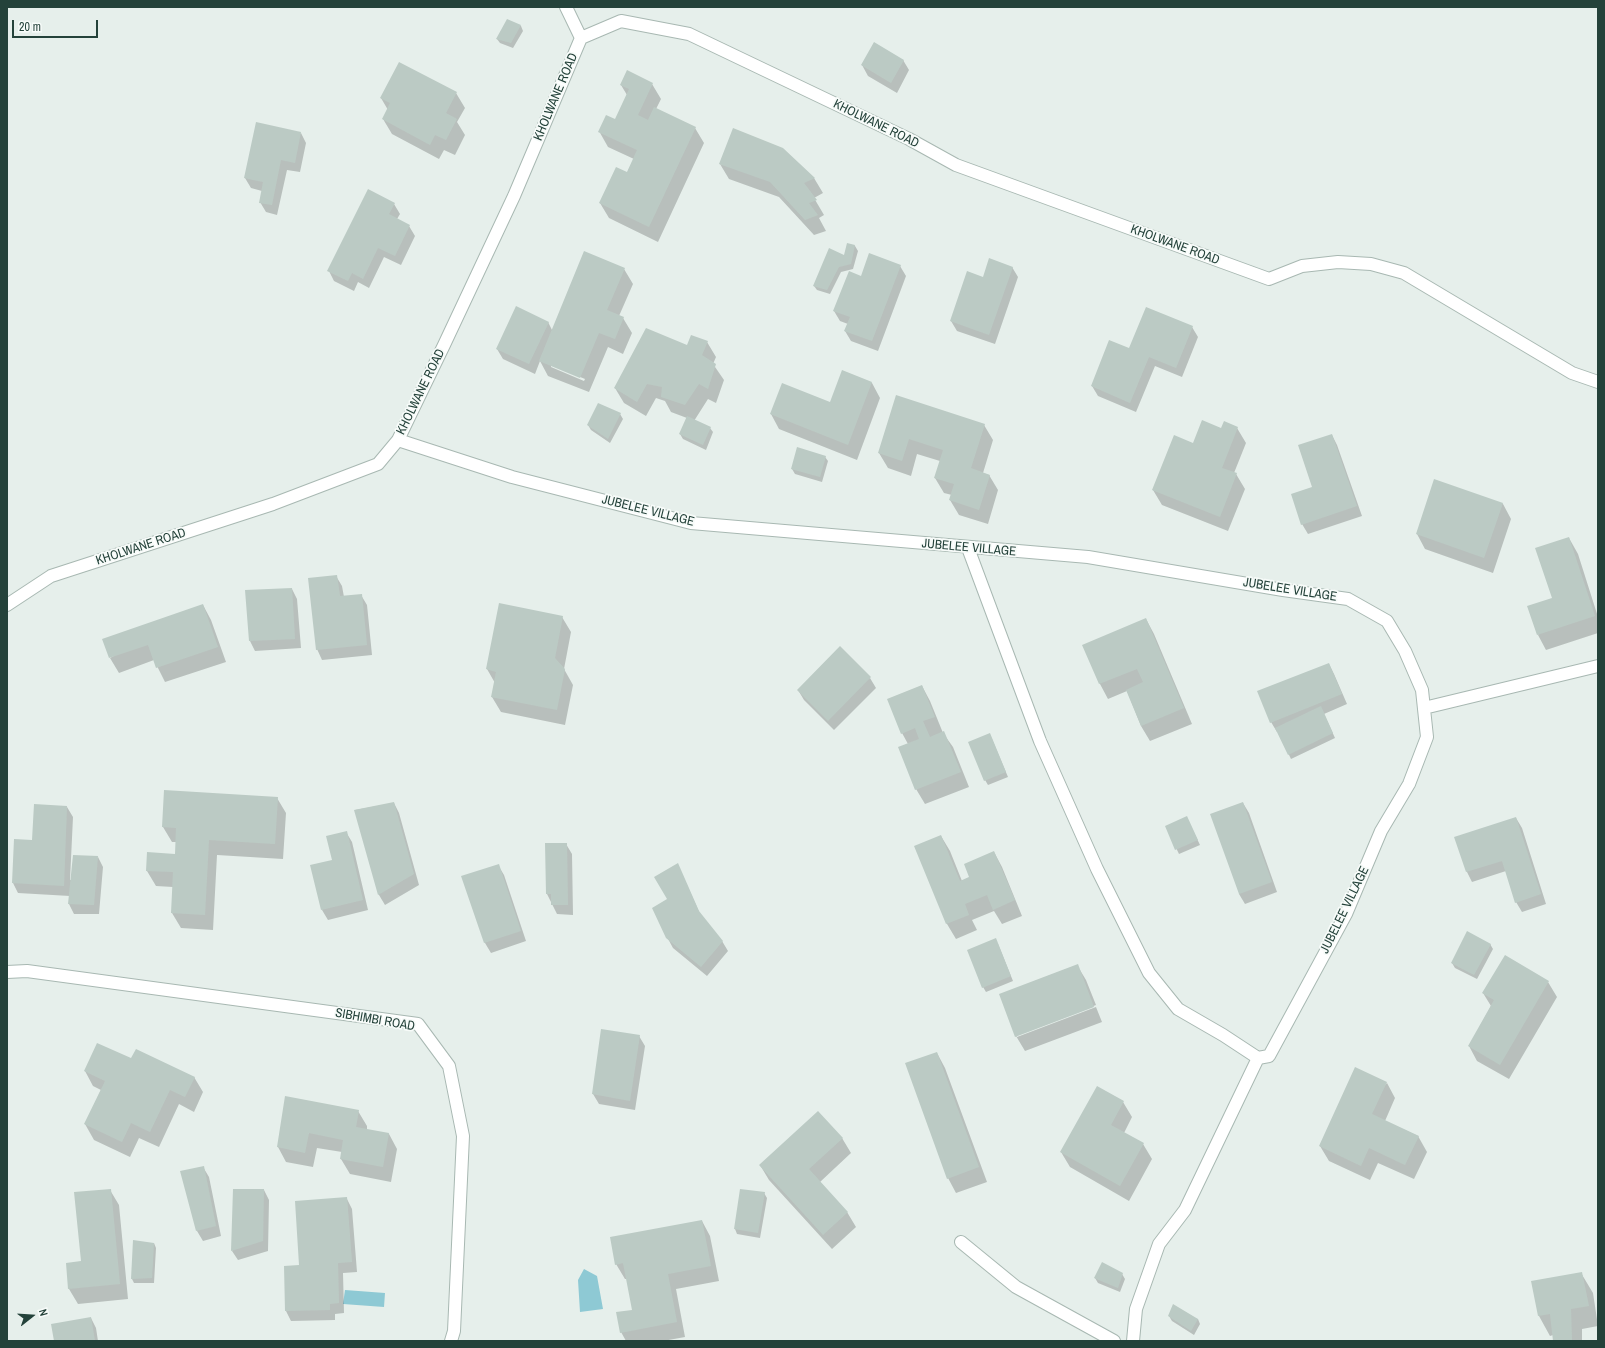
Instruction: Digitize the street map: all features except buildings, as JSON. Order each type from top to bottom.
[{"type":"street","points":[[566,7],[581,38]]},
{"type":"street","name":"KHOLWANE ROAD","points":[[7,605],[51,576],[273,504],[378,464],[398,440],[514,196],[581,38],[621,21],[690,34],[910,139],[956,166],[1269,279],[1302,266],[1338,262],[1371,264],[1404,273],[1572,373],[1598,382]]},
{"type":"street","name":"JUBELEE VILLAGE","points":[[398,440],[512,477],[691,523],[968,548],[1088,557],[1282,590],[1348,599],[1387,621],[1405,651],[1422,690],[1427,737],[1410,784],[1381,831],[1346,914],[1269,1056],[1258,1058]]},
{"type":"street","points":[[968,548],[1040,741],[1097,869],[1149,973],[1178,1009],[1223,1035],[1258,1058],[1185,1210],[1159,1244],[1136,1309],[1133,1341]]},
{"type":"street","points":[[1424,708],[1598,666]]},
{"type":"street","name":"SIBHIMBI ROAD","points":[[7,972],[28,971],[418,1024],[450,1066],[463,1136],[454,1331],[451,1341]]},
{"type":"street","points":[[961,1242],[1016,1287],[1114,1341]]},
{"type":"water","points":[[584,1269],[597,1276],[603,1309],[580,1312],[578,1280]]},
{"type":"water","points":[[345,1290],[385,1293],[384,1307],[343,1304]]}]
